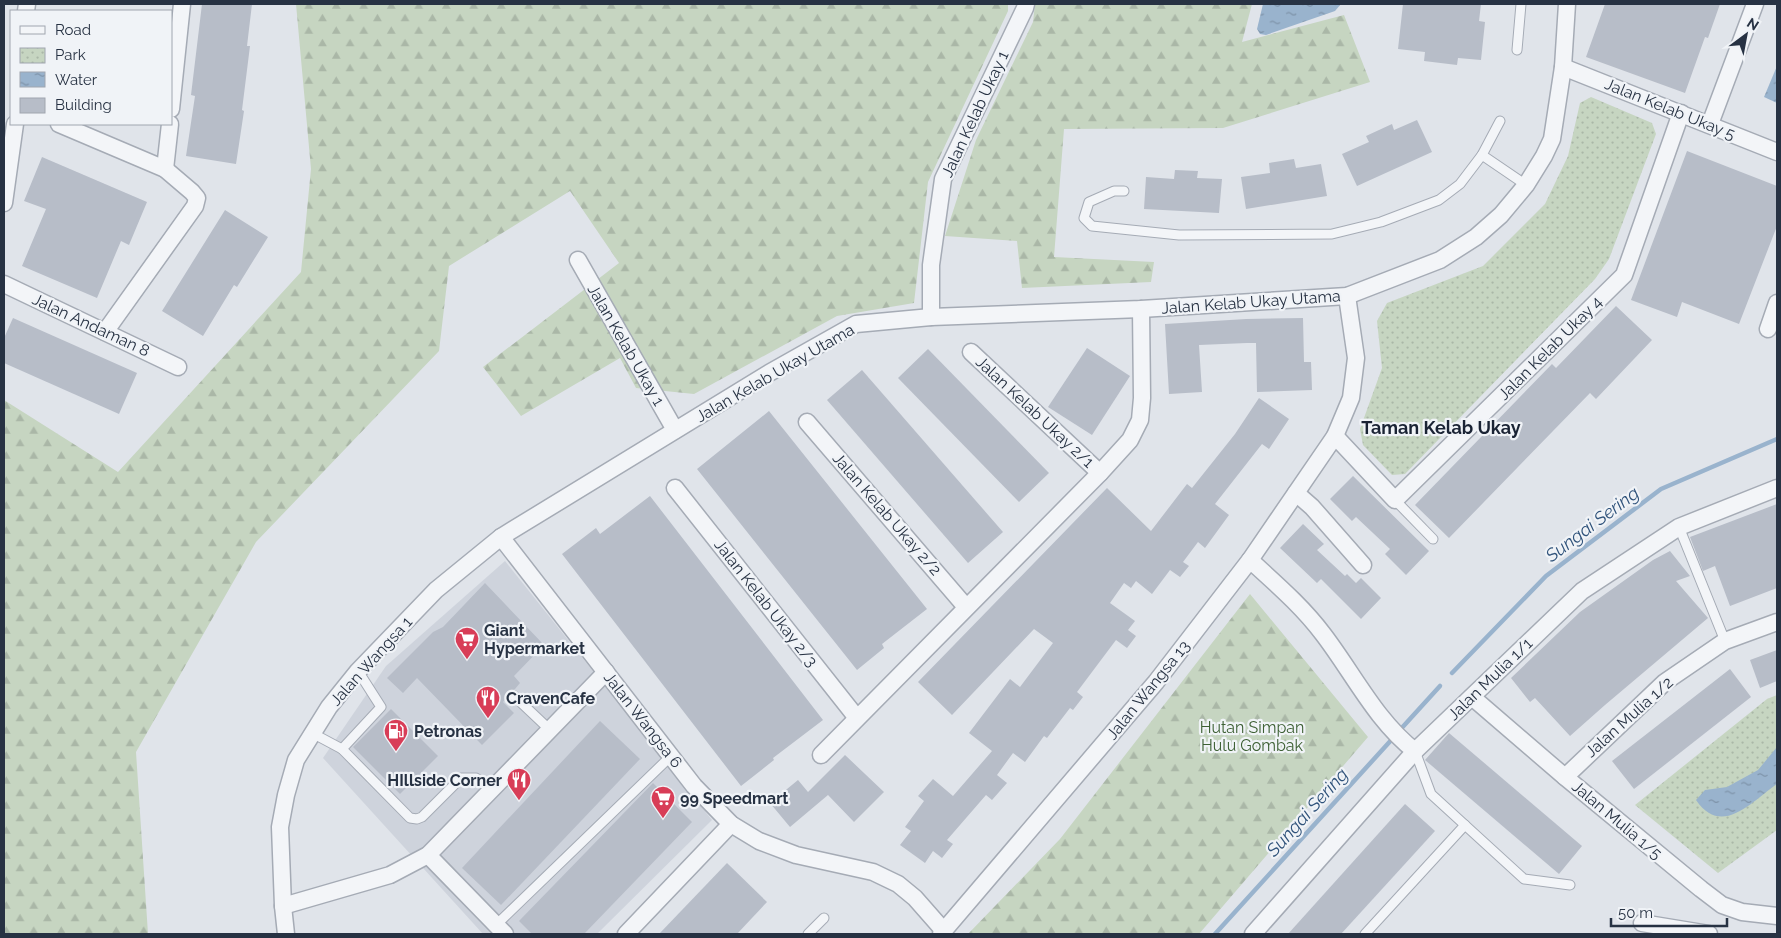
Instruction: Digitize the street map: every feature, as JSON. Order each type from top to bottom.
[{"type":"street","points":[[172,99],[182,4]]},
{"type":"street","name":"Jalan Kelab Ukay 1","points":[[931,317],[930,265],[943,179],[1026,4]]},
{"type":"street","name":"Jalan Kelab Ukay Utama","points":[[501,537],[769,373],[856,324],[931,317],[1141,309],[1347,296],[1440,260],[1476,237],[1501,214],[1526,185],[1544,156],[1552,139],[1564,67],[1567,4]]},
{"type":"street","points":[[1710,124],[1755,4]]},
{"type":"street","name":"Jalan Kelab Ukay 5","points":[[1564,67],[1777,152]]},
{"type":"street","name":"Jalan Kelab Ukay 4","points":[[1395,500],[1624,275],[1681,113]]},
{"type":"street","points":[[4,203],[14,125]]},
{"type":"street","points":[[61,125],[165,169],[197,198],[195,206],[105,332]]},
{"type":"street","points":[[165,169],[170,125]]},
{"type":"street","name":"Jalan Kelab Ukay 1","points":[[578,260],[675,430]]},
{"type":"street","name":"Jalan Andaman 8","points":[[4,284],[178,367]]},
{"type":"street","name":"Jalan Wangsa 13","points":[[942,932],[1156,682],[1250,560],[1335,436],[1351,398],[1356,358],[1347,296]]},
{"type":"street","points":[[1768,329],[1777,303]]},
{"type":"street","name":"Jalan Kelab Ukay Utama","points":[[821,755],[1100,473],[1130,440],[1140,420],[1142,398],[1141,309]]},
{"type":"street","name":"Jalan Kelab Ukay 2/1","points":[[971,352],[1100,473]]},
{"type":"street","name":"Jalan Kelab Ukay 2/2","points":[[807,422],[966,607]]},
{"type":"street","points":[[1335,436],[1395,500]]},
{"type":"street","name":"Jalan Kelab Ukay 2/3","points":[[675,488],[857,718]]},
{"type":"street","name":"Jalan Mulia 1/1","points":[[1253,934],[1410,747],[1472,697],[1582,591],[1679,527],[1777,488]]},
{"type":"street","points":[[1296,493],[1312,507],[1363,565]]},
{"type":"street","name":"Jalan Wangsa 1","points":[[286,934],[280,828],[286,795],[296,760],[329,707],[358,671],[436,590],[501,537]]},
{"type":"street","name":"Jalan Wangsa 6","points":[[501,537],[694,786],[731,824],[759,841],[796,855],[873,872],[898,884],[915,898],[942,932]]},
{"type":"street","points":[[1250,560],[1284,591],[1322,633],[1381,717],[1410,747]]},
{"type":"street","name":"Jalan Mulia 1/2","points":[[1565,776],[1665,682],[1725,641],[1777,622]]},
{"type":"street","points":[[283,906],[390,874],[428,855],[606,672]]},
{"type":"street","name":"Jalan Mulia 1/5","points":[[1472,697],[1701,890],[1722,904],[1742,912],[1777,916]]},
{"type":"street","points":[[626,934],[731,824]]},
{"type":"street","points":[[428,855],[500,929]]},
{"type":"street","points":[[1642,923],[1685,932],[1710,934]]},
{"type":"lane","points":[[1517,50],[1521,4]]},
{"type":"lane","points":[[1124,191],[1114,191],[1089,202],[1084,218],[1092,226],[1179,236],[1332,234],[1381,222],[1438,200],[1460,184],[1482,155],[1500,121]]},
{"type":"lane","points":[[1482,155],[1526,185]]},
{"type":"lane","points":[[1395,500],[1433,539]]},
{"type":"lane","points":[[1679,527],[1725,641]]},
{"type":"lane","points":[[342,750],[381,708],[358,671]]},
{"type":"lane","points":[[512,695],[550,730]]},
{"type":"lane","points":[[312,732],[342,750],[410,818],[418,819],[422,817],[461,778],[476,778],[491,790]]},
{"type":"lane","points":[[1410,747],[1431,794],[1524,879],[1570,885]]},
{"type":"lane","points":[[500,929],[671,756]]},
{"type":"lane","points":[[1366,934],[1465,825]]},
{"type":"lane","points":[[808,934],[824,918]]},
{"type":"shaded area","points":[[505,561],[712,820],[597,934],[483,934],[323,758],[386,666]]},
{"type":"green space","points":[[296,4],[1008,4],[1008,11],[928,182],[914,303],[837,316],[694,394],[636,388],[620,358],[521,416],[483,367],[619,263],[570,191],[449,266],[439,351],[256,542],[136,752],[148,934],[4,934],[4,400],[118,472],[301,272],[311,169]]},
{"type":"green space","points":[[1035,4],[1252,4],[1242,42],[1344,15],[1370,82],[1223,128],[1064,129],[1054,257],[1154,262],[1151,282],[1022,288],[1017,241],[945,236],[976,140],[1033,22]]},
{"type":"green space","points":[[1591,97],[1652,123],[1656,134],[1609,259],[1595,279],[1405,474],[1392,475],[1363,445],[1360,429],[1382,368],[1377,321],[1387,303],[1483,266],[1545,204],[1568,156],[1580,103]]},
{"type":"green space","name":"Hutan Simpan Hulu Gombak","points":[[1250,594],[1368,737],[1199,934],[968,934],[1060,839]]},
{"type":"green space","points":[[1777,695],[1777,830],[1718,873],[1635,805],[1767,699]]},
{"type":"water","points":[[1263,4],[1341,4],[1335,11],[1266,35],[1260,34],[1257,29]]},
{"type":"water","points":[[1777,66],[1777,103],[1764,97]]},
{"type":"water","points":[[1777,747],[1777,784],[1747,807],[1737,813],[1716,816],[1706,811],[1696,800],[1705,790],[1727,787],[1758,770]]},
{"type":"building","points":[[202,4],[252,4],[247,46],[250,46],[242,110],[244,111],[236,164],[186,156],[195,96],[191,95]]},
{"type":"building","points":[[1403,4],[1481,4],[1479,21],[1485,22],[1481,60],[1458,58],[1457,65],[1424,61],[1425,52],[1398,49]]},
{"type":"building","points":[[1605,4],[1720,4],[1708,38],[1705,37],[1685,93],[1586,57]]},
{"type":"building","points":[[1417,120],[1432,152],[1357,186],[1342,154],[1369,142],[1366,136],[1392,124],[1394,130]]},
{"type":"building","points":[[1687,151],[1777,186],[1777,226],[1739,324],[1682,302],[1677,317],[1631,300]]},
{"type":"building","points":[[42,157],[147,202],[129,245],[121,241],[97,298],[22,266],[46,209],[24,201]]},
{"type":"building","points":[[1294,159],[1296,168],[1321,164],[1327,196],[1246,209],[1241,177],[1270,173],[1269,163]]},
{"type":"building","points":[[1175,170],[1198,171],[1197,178],[1222,179],[1219,213],[1144,209],[1146,177],[1174,179]]},
{"type":"building","points":[[225,210],[268,237],[237,287],[234,285],[203,336],[162,311]]},
{"type":"building","points":[[1616,306],[1652,340],[1596,399],[1590,393],[1449,538],[1415,505],[1552,364],[1556,368]]},
{"type":"building","points":[[13,318],[137,373],[119,414],[4,363],[4,338]]},
{"type":"building","points":[[1303,318],[1304,362],[1311,362],[1312,390],[1257,392],[1256,343],[1247,343],[1199,345],[1202,392],[1169,394],[1165,324]]},
{"type":"building","points":[[1087,348],[1130,376],[1092,435],[1048,407]]},
{"type":"building","points":[[928,349],[1049,473],[1019,502],[898,378]]},
{"type":"building","points":[[862,370],[1003,532],[968,563],[827,400]]},
{"type":"building","points":[[1259,398],[1289,419],[1269,449],[1262,444],[1215,504],[1229,515],[1205,548],[1198,542],[1183,562],[1189,566],[1180,577],[1170,570],[1152,594],[1136,581],[1131,588],[1124,583],[1110,603],[1135,621],[1128,630],[1136,636],[1127,648],[1116,640],[1077,692],[1083,697],[1073,710],[1070,708],[1047,738],[1044,736],[1025,762],[1013,753],[997,775],[1007,783],[992,800],[986,795],[947,840],[953,844],[942,858],[933,851],[925,863],[900,845],[911,831],[905,827],[924,801],[918,796],[933,779],[953,796],[992,751],[969,733],[1010,679],[1020,687],[1053,643],[1034,629],[952,715],[918,682],[1107,488],[1151,531],[1187,484],[1192,488],[1235,434]]},
{"type":"building","points":[[769,411],[927,609],[882,644],[884,648],[857,670],[697,469]]},
{"type":"building","points":[[1353,476],[1429,551],[1406,575],[1385,554],[1390,549],[1356,517],[1352,521],[1330,499]]},
{"type":"building","points":[[650,496],[823,720],[773,758],[774,760],[741,786],[562,554],[596,528],[600,534]]},
{"type":"building","points":[[1777,504],[1777,588],[1730,606],[1715,566],[1703,571],[1690,537]]},
{"type":"building","points":[[1303,524],[1324,544],[1317,550],[1345,576],[1347,574],[1356,583],[1361,578],[1381,598],[1361,619],[1321,579],[1317,583],[1280,548]]},
{"type":"building","points":[[1670,551],[1690,576],[1676,581],[1708,618],[1570,736],[1535,698],[1530,702],[1511,678],[1580,612],[1653,560]]},
{"type":"building","name":"Giant Hypermarket","points":[[485,583],[544,645],[514,676],[520,683],[515,689],[509,690],[503,702],[514,713],[482,745],[417,678],[403,693],[387,678],[433,632],[443,627]]},
{"type":"building","points":[[1777,650],[1777,681],[1760,688],[1750,660]]},
{"type":"building","points":[[1730,669],[1751,697],[1634,789],[1612,761]]},
{"type":"building","name":"Petronas","points":[[391,709],[438,756],[400,794],[353,747]]},
{"type":"building","points":[[600,721],[640,759],[501,905],[462,868]]},
{"type":"building","points":[[1449,733],[1582,846],[1559,874],[1425,760]]},
{"type":"building","points":[[845,755],[884,792],[854,822],[828,795],[790,827],[770,803],[798,780],[808,792]]},
{"type":"building","points":[[653,783],[692,822],[584,934],[532,934],[519,921]]},
{"type":"building","points":[[1405,804],[1435,831],[1341,934],[1288,934]]},
{"type":"building","points":[[727,863],[767,902],[737,934],[659,934]]},
{"type":"waterway","name":"Sungai Sering","points":[[1452,673],[1546,576],[1661,489],[1777,439]]},
{"type":"waterway","name":"Sungai Sering","points":[[1399,731],[1440,686]]},
{"type":"waterway","name":"Sungai Sering","points":[[1215,934],[1394,737]]},
{"type":"place","name":"Giant Hypermarket","points":[[467,660]]},
{"type":"place","name":"CravenCafe","points":[[488,719]]},
{"type":"place","name":"Petronas","points":[[396,752]]},
{"type":"place","name":"HIllside Corner","points":[[519,801]]},
{"type":"place","name":"99 Speedmart","points":[[663,819]]},
{"type":"district","name":"Taman Kelab Ukay","points":[[1441,427]]}]
